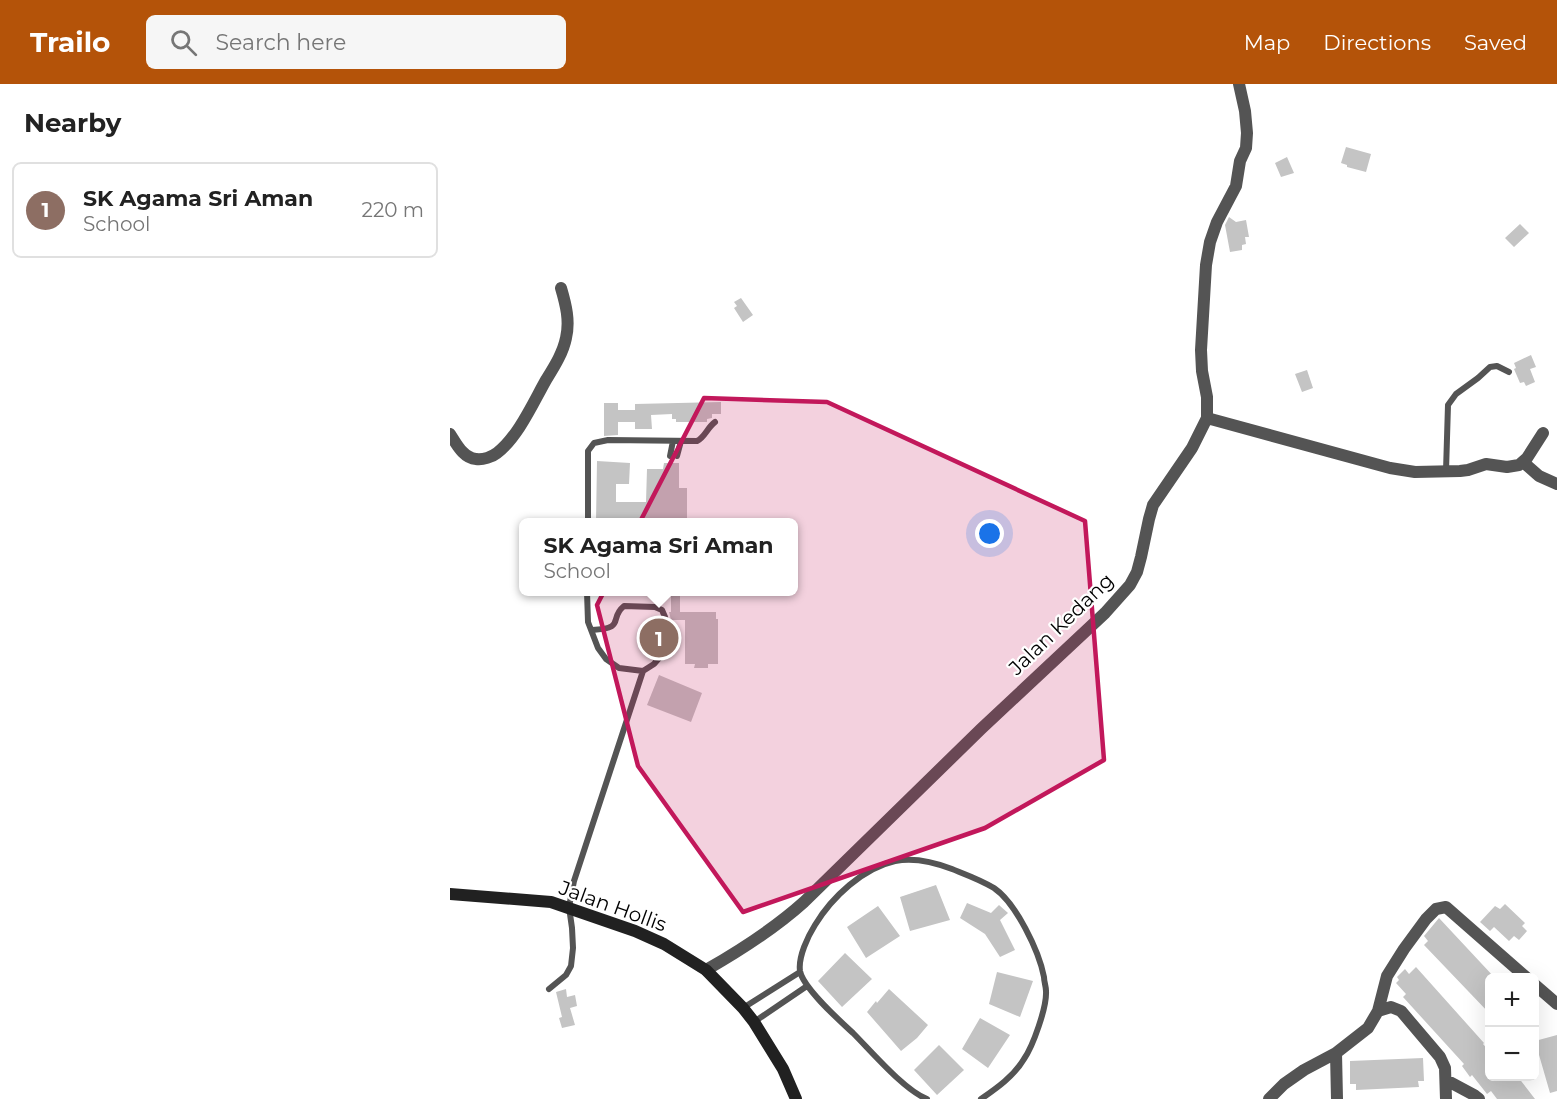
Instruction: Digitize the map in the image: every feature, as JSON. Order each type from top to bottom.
[{"type":"main road","name":"Jalan Hollis","points":[[450,894],[551,902],[635,931],[664,945],[706,970],[743,1008],[783,1069],[796,1099]]},
{"type":"street","name":"Jalan Kedang","points":[[706,970],[742,949],[789,916],[981,729],[1105,613],[1130,585],[1137,572],[1153,505],[1192,448],[1207,418],[1207,397],[1201,350],[1206,265],[1217,222],[1236,186],[1240,161],[1246,148],[1245,111],[1239,84]]},
{"type":"street","points":[[450,434],[463,452],[476,459],[492,457],[509,442],[563,350],[567,315],[561,288]]},
{"type":"street","points":[[1207,418],[1390,468],[1415,472],[1468,470],[1491,464],[1514,466],[1523,462],[1543,433]]},
{"type":"street","points":[[1523,462],[1539,476],[1557,484]]},
{"type":"street","points":[[1269,1099],[1284,1084],[1336,1053],[1368,1028],[1378,1011],[1387,976],[1404,949],[1436,909],[1446,907],[1521,973]]},
{"type":"street","points":[[1539,988],[1556,1002]]},
{"type":"street","points":[[1378,1011],[1391,1007],[1401,1011],[1440,1057],[1445,1068],[1446,1099]]},
{"type":"street","points":[[1336,1053],[1337,1099]]},
{"type":"street","points":[[1446,1080],[1479,1099]]},
{"type":"lane","points":[[1446,471],[1447,412],[1451,399],[1490,367],[1497,366],[1509,372]]},
{"type":"lane","points":[[588,518],[588,451],[591,445],[601,440],[693,441],[701,439],[709,427],[716,422]]},
{"type":"lane","points":[[673,441],[673,456],[681,441]]},
{"type":"lane","points":[[587,596],[588,622],[602,654],[619,668],[642,671],[654,664],[660,657],[667,641],[665,617],[662,610],[655,607],[624,606],[620,609],[613,626],[604,630],[592,630]]},
{"type":"lane","points":[[549,989],[566,975],[571,966],[573,948],[569,908],[574,881],[642,671]]},
{"type":"lane","points":[[927,1099],[907,1087],[807,986],[800,972],[802,953],[810,934],[822,914],[845,889],[882,865],[920,859],[978,879],[996,889],[1021,920],[1042,971],[1046,993],[1038,1031],[1024,1060],[999,1087],[981,1099]]},
{"type":"lane","points":[[743,1008],[800,972]]},
{"type":"lane","points":[[754,1022],[807,986]]},
{"type":"highlighted area","points":[[704,398],[827,402],[1085,521],[1104,760],[985,828],[743,912],[638,766],[597,605]]},
{"type":"building","points":[[1346,147],[1371,154],[1366,172],[1341,163]]},
{"type":"building","points":[[1287,157],[1294,173],[1281,177],[1275,163]]},
{"type":"building","points":[[1229,217],[1236,222],[1246,220],[1249,237],[1245,237],[1246,244],[1242,245],[1242,250],[1230,252],[1225,225]]},
{"type":"building","points":[[1520,224],[1529,233],[1514,247],[1505,238]]},
{"type":"building","points":[[741,298],[753,315],[743,322],[734,308],[737,306],[734,302]]},
{"type":"building","points":[[1531,355],[1536,367],[1530,369],[1535,382],[1526,386],[1524,382],[1520,383],[1514,363]]},
{"type":"building","points":[[1307,370],[1313,388],[1302,392],[1295,374]]},
{"type":"building","points":[[721,402],[721,414],[712,414],[712,418],[707,419],[707,422],[676,422],[676,419],[672,419],[672,414],[651,415],[652,429],[635,429],[635,422],[618,422],[618,435],[604,436],[604,403],[618,403],[618,410],[635,410],[635,404]]},
{"type":"building","points":[[597,461],[630,463],[629,484],[616,484],[616,502],[646,502],[647,469],[663,469],[664,463],[679,463],[679,488],[687,488],[687,518],[596,518]]},
{"type":"building","points":[[671,596],[680,596],[680,612],[716,612],[718,664],[708,664],[708,668],[694,668],[695,664],[685,664],[685,620],[671,620],[669,612],[671,612]]},
{"type":"building","points":[[659,675],[702,693],[691,722],[647,705]]},
{"type":"building","points":[[936,885],[950,920],[910,931],[900,897]]},
{"type":"building","points":[[967,903],[991,913],[999,905],[1008,913],[1000,920],[1015,950],[1000,957],[985,934],[960,918]]},
{"type":"building","points":[[1505,904],[1525,923],[1522,926],[1527,931],[1519,940],[1514,936],[1509,941],[1494,927],[1490,931],[1480,922],[1495,906],[1500,909]]},
{"type":"building","points":[[878,906],[900,936],[866,958],[847,927]]},
{"type":"building","points":[[1439,918],[1490,973],[1485,973],[1485,1009],[1424,945],[1428,941],[1424,936]]},
{"type":"building","points":[[845,953],[872,979],[842,1007],[818,981]]},
{"type":"building","points":[[1416,967],[1484,1043],[1485,1081],[1521,1081],[1535,1099],[1497,1099],[1491,1091],[1487,1094],[1472,1075],[1470,1077],[1462,1066],[1464,1064],[1403,997],[1406,994],[1396,983],[1399,980],[1397,977],[1405,969],[1409,974]]},
{"type":"building","points":[[997,972],[1033,981],[1020,1017],[989,1004]]},
{"type":"building","points":[[566,989],[567,997],[575,995],[577,1006],[570,1008],[575,1025],[562,1028],[559,1018],[562,1017],[556,992]]},
{"type":"building","points":[[889,989],[928,1025],[901,1051],[867,1012]]},
{"type":"building","points":[[980,1018],[1010,1035],[988,1068],[962,1049]]},
{"type":"building","points":[[1557,1035],[1557,1091],[1550,1093],[1539,1055],[1539,1040]]},
{"type":"building","points":[[939,1045],[964,1070],[937,1095],[914,1070]]},
{"type":"building","points":[[1423,1058],[1424,1081],[1418,1081],[1419,1087],[1356,1090],[1356,1084],[1350,1084],[1350,1061]]},
{"type":"place","name":"SK Agama Sri Aman","points":[[659,638]]}]
